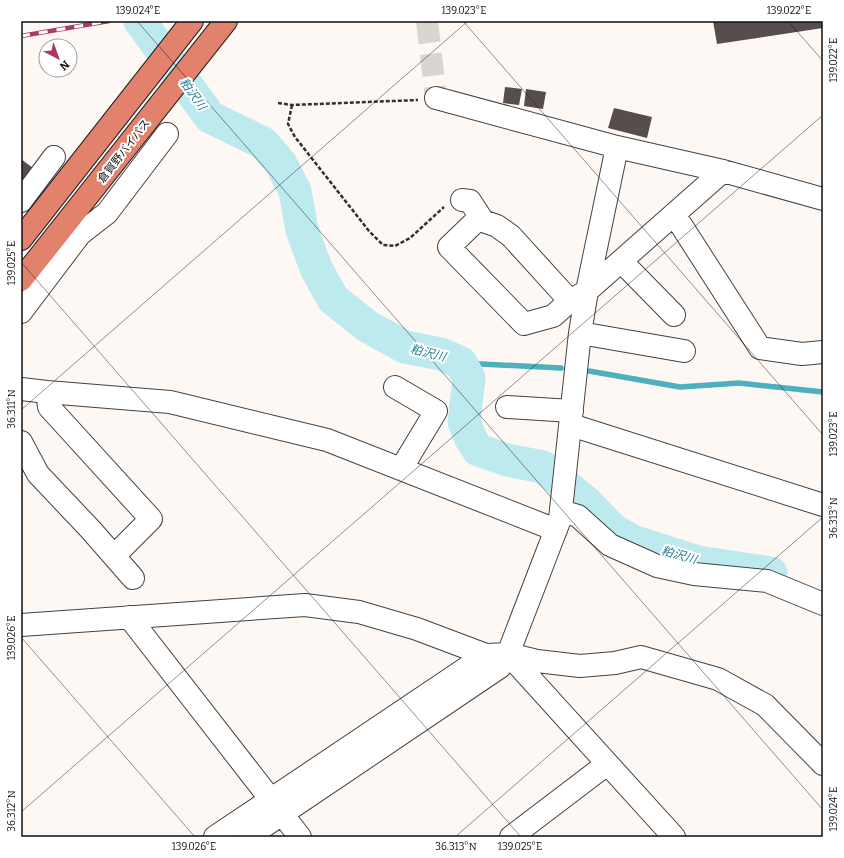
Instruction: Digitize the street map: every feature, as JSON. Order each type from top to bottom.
[{"type":"highway","points":[[21,239],[192,21]]},
{"type":"highway","name":"倉賀野バイパス","points":[[21,280],[226,21]]},
{"type":"street","points":[[436,98],[617,148],[723,171],[823,199]]},
{"type":"street","points":[[21,312],[80,234],[106,213],[167,134]]},
{"type":"street","points":[[215,837],[277,806],[500,667],[508,654],[559,520],[572,418],[580,333],[578,296],[617,148]]},
{"type":"street","points":[[21,202],[54,157]]},
{"type":"street","points":[[578,296],[497,226],[483,221],[476,221],[449,247],[524,324],[553,316],[578,296],[621,261],[723,171]]},
{"type":"street","points":[[462,200],[470,201],[483,221]]},
{"type":"street","points":[[674,214],[760,348],[802,354],[823,352]]},
{"type":"street","points":[[621,261],[674,315]]},
{"type":"street","points":[[580,333],[684,351]]},
{"type":"street","points":[[395,387],[443,415],[401,469]]},
{"type":"street","points":[[21,389],[170,402],[327,440],[401,469],[559,520],[578,516],[610,545],[657,566],[694,574],[767,581],[823,604]]},
{"type":"street","points":[[47,392],[49,407],[151,519],[114,556]]},
{"type":"street","points":[[507,407],[572,418],[823,505]]},
{"type":"street","points":[[21,442],[38,474],[92,530],[132,578]]},
{"type":"street","points":[[21,625],[305,605],[359,612],[417,628],[486,655],[508,654],[537,662],[580,666],[615,663],[641,658],[718,679],[766,705],[823,764]]},
{"type":"street","points":[[129,617],[300,837]]},
{"type":"street","points":[[508,654],[674,837]]},
{"type":"street","points":[[248,837],[277,806],[486,655]]},
{"type":"street","points":[[511,837],[607,764]]},
{"type":"path","points":[[278,103],[292,105],[422,100],[436,98]]},
{"type":"path","points":[[292,105],[288,124],[295,137],[369,231],[383,245],[395,246],[410,238],[443,207],[462,200]]},
{"type":"building","points":[[713,21],[823,21],[823,28],[717,44]]},
{"type":"building","points":[[505,87],[522,89],[519,105],[503,103]]},
{"type":"building","points":[[526,89],[546,92],[543,109],[524,106]]},
{"type":"building","points":[[614,108],[652,117],[647,138],[608,128]]},
{"type":"building","points":[[21,159],[33,168],[21,184]]},
{"type":"waterway","name":"粕沢川","points":[[140,21],[210,117],[263,143],[281,164],[295,191],[302,230],[316,268],[333,299],[367,326],[405,347],[441,354],[461,363],[469,378],[464,422],[471,439],[478,450],[507,460],[543,467],[586,502],[613,530],[635,542],[698,562],[771,573]]},
{"type":"waterway","points":[[461,363],[561,368]]},
{"type":"waterway","points":[[589,371],[680,387],[739,383],[823,392]]},
{"type":"tunnel","points":[[427,21],[436,98]]},
{"type":"railway","points":[[21,36],[109,21]]}]
